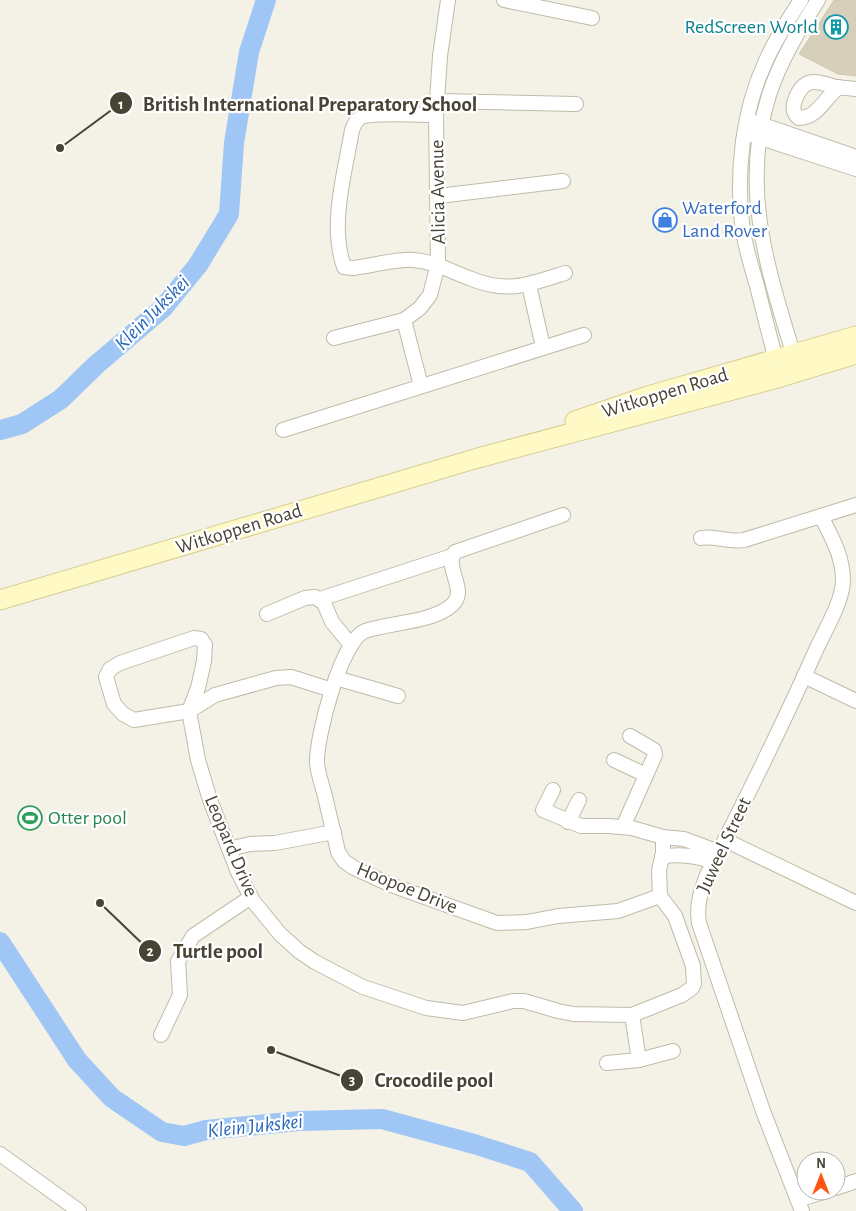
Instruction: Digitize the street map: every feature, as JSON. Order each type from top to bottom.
[{"type":"main road","name":"Witkoppen Road","points":[[787,366],[856,336]]},
{"type":"main road","name":"Witkoppen Road","points":[[0,600],[478,458],[632,401],[787,366],[856,354]]},
{"type":"street","name":"Alicia Avenue","points":[[404,320],[420,308],[430,295],[438,264],[437,108],[441,49],[448,0]]},
{"type":"street","points":[[504,0],[592,18]]},
{"type":"street","points":[[787,366],[744,240],[740,186],[746,126],[754,91],[777,38],[801,0]]},
{"type":"street","points":[[787,366],[759,226],[755,181],[761,131],[769,95],[793,41],[818,0]]},
{"type":"street","points":[[792,14],[804,22]]},
{"type":"street","points":[[839,87],[856,89]]},
{"type":"street","points":[[565,273],[529,285],[512,288],[492,286],[468,278],[438,264],[412,259],[348,268],[344,266],[342,261],[338,234],[341,196],[352,130],[357,121],[364,116],[437,108],[576,104]]},
{"type":"street","points":[[746,126],[856,157]]},
{"type":"street","points":[[761,131],[856,169]]},
{"type":"street","points":[[438,196],[563,181]]},
{"type":"street","points":[[529,285],[543,347]]},
{"type":"street","points":[[334,338],[404,320],[421,386]]},
{"type":"street","points":[[283,430],[584,335]]},
{"type":"street","points":[[701,538],[710,537],[727,541],[738,541],[856,505]]},
{"type":"street","points":[[320,599],[452,556],[455,552],[465,548],[563,515]]},
{"type":"street","name":"Juweel Street","points":[[800,1206],[763,1110],[699,923],[699,898],[707,875],[804,676],[842,589],[841,561],[821,516]]},
{"type":"street","name":"Hoopoe Drive","points":[[452,556],[452,565],[458,590],[456,601],[446,610],[427,617],[365,631],[356,637],[334,684],[326,709],[317,760],[341,859],[354,868],[391,885],[497,923],[527,922],[558,916],[612,912],[632,907],[660,896]]},
{"type":"street","points":[[267,614],[305,598],[315,597],[324,603],[332,622],[352,645]]},
{"type":"street","points":[[188,711],[198,688],[204,661],[205,645],[201,639],[194,638],[120,663],[110,669],[106,677],[114,704],[118,710],[128,718],[142,720],[188,711],[215,695],[276,678],[291,678],[334,684],[398,696]]},
{"type":"street","points":[[804,676],[856,701]]},
{"type":"street","name":"Leopard Drive","points":[[188,711],[206,789],[229,850],[251,897],[280,934],[300,952],[363,987],[420,1007],[463,1013],[506,1002],[524,1001],[573,1014],[632,1015],[682,994],[692,988],[695,978],[694,966],[675,916],[660,896]]},
{"type":"street","points":[[623,827],[655,752],[630,736]]},
{"type":"street","points":[[614,760],[646,775]]},
{"type":"street","points":[[553,790],[543,808],[544,812],[568,822],[586,827],[623,827],[663,837],[684,839],[856,903]]},
{"type":"street","points":[[568,822],[579,800]]},
{"type":"street","points":[[229,850],[250,844],[282,842],[334,832]]},
{"type":"street","points":[[660,896],[659,870],[664,848],[663,837]]},
{"type":"street","points":[[662,857],[678,854],[701,858],[719,851]]},
{"type":"street","points":[[678,854],[707,875]]},
{"type":"street","points":[[160,1034],[180,995],[178,961],[193,936],[251,897]]},
{"type":"street","points":[[632,1015],[639,1060]]},
{"type":"street","points":[[607,1063],[639,1060],[673,1050]]},
{"type":"street","points":[[0,1154],[79,1211]]},
{"type":"building","name":"RedScreen World","points":[[834,0],[856,0],[856,76],[838,74],[799,54]]},
{"type":"waterway","name":"Klein Jukskei","points":[[0,430],[22,424],[61,399],[96,365],[163,308],[198,265],[229,214],[234,143],[249,52],[266,0]]},
{"type":"waterway","name":"Klein Jukskei","points":[[0,942],[77,1060],[112,1098],[162,1132],[184,1136],[206,1130],[299,1121],[382,1119],[474,1144],[530,1162],[573,1211]]},
{"type":"place","name":"RedScreen World","points":[[836,27]]},
{"type":"place","name":"British International Preparatory School","points":[[60,148]]},
{"type":"place","name":"Waterford Land Rover","points":[[665,220]]},
{"type":"place","name":"Otter pool","points":[[30,818]]},
{"type":"place","name":"Turtle pool","points":[[100,903]]},
{"type":"place","name":"Crocodile pool","points":[[271,1050]]}]
